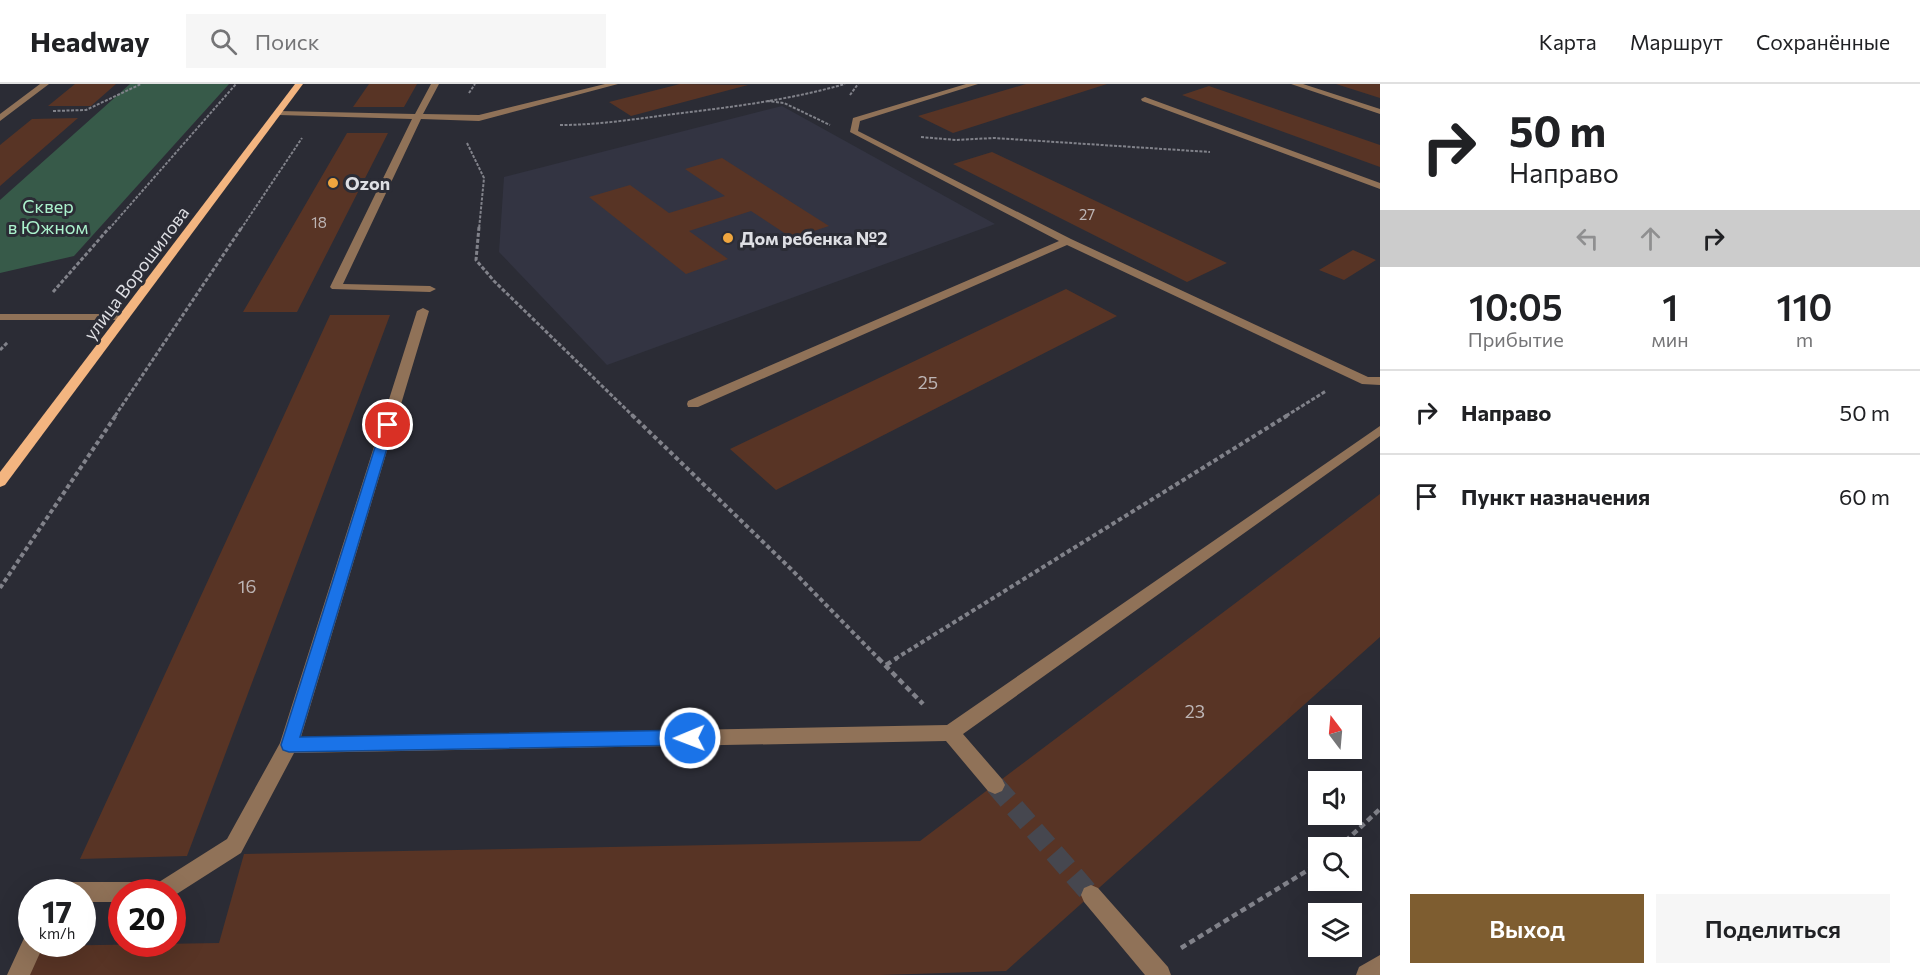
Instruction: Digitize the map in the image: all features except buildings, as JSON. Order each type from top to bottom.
[{"type":"main road","name":"улица Ворошилова","points":[[0,482],[299,84]]},
{"type":"street","points":[[0,118],[45,84]]},
{"type":"street","points":[[430,289],[336,287],[435,84]]},
{"type":"street","points":[[279,112],[318,115],[479,118],[614,84]]},
{"type":"street","points":[[974,84],[856,120],[854,132],[1067,241],[1352,375],[1366,381],[1380,381]]},
{"type":"street","points":[[1295,84],[1380,112]]},
{"type":"street","points":[[1145,99],[1380,186]]},
{"type":"street","points":[[693,404],[1067,241]]},
{"type":"street","points":[[96,892],[161,892],[234,846],[289,745],[423,311]]},
{"type":"street","points":[[0,317],[123,317]]},
{"type":"street","points":[[1366,381],[1380,371]]},
{"type":"street","points":[[289,745],[950,733],[1380,430]]},
{"type":"street","points":[[950,733],[995,785]]},
{"type":"street","points":[[1091,895],[1156,970]]},
{"type":"street","points":[[18,975],[27,957]]},
{"type":"street","points":[[1367,975],[1380,966]]},
{"type":"path","points":[[10,111],[86,110],[141,84]]},
{"type":"path","points":[[47,299],[236,84]]},
{"type":"path","points":[[623,120],[668,117],[803,96],[845,84]]},
{"type":"path","points":[[767,101],[784,103],[828,125],[855,130]]},
{"type":"path","points":[[0,588],[318,115]]},
{"type":"path","points":[[469,118],[465,138],[484,178],[476,260],[494,281],[783,561],[950,733]]},
{"type":"path","points":[[917,136],[956,140],[994,138],[1214,152]]},
{"type":"path","points":[[886,665],[1352,375]]},
{"type":"path","points":[[1350,837],[1380,809]]},
{"type":"path","points":[[1156,970],[1308,871]]},
{"type":"shaded area","name":"Дом ребенка №2","points":[[782,106],[995,224],[607,365],[499,252],[504,177]]},
{"type":"green space","name":"Сквер в Южном","points":[[130,84],[229,84],[74,256],[0,273],[0,200]]},
{"type":"tunnel","points":[[995,785],[1091,895]]},
{"type":"place","name":"Ozon","points":[[333,183]]},
{"type":"place","name":"Дом ребенка №2","points":[[728,238]]},
{"type":"route","points":[[388,425],[289,745],[690,738]]}]
